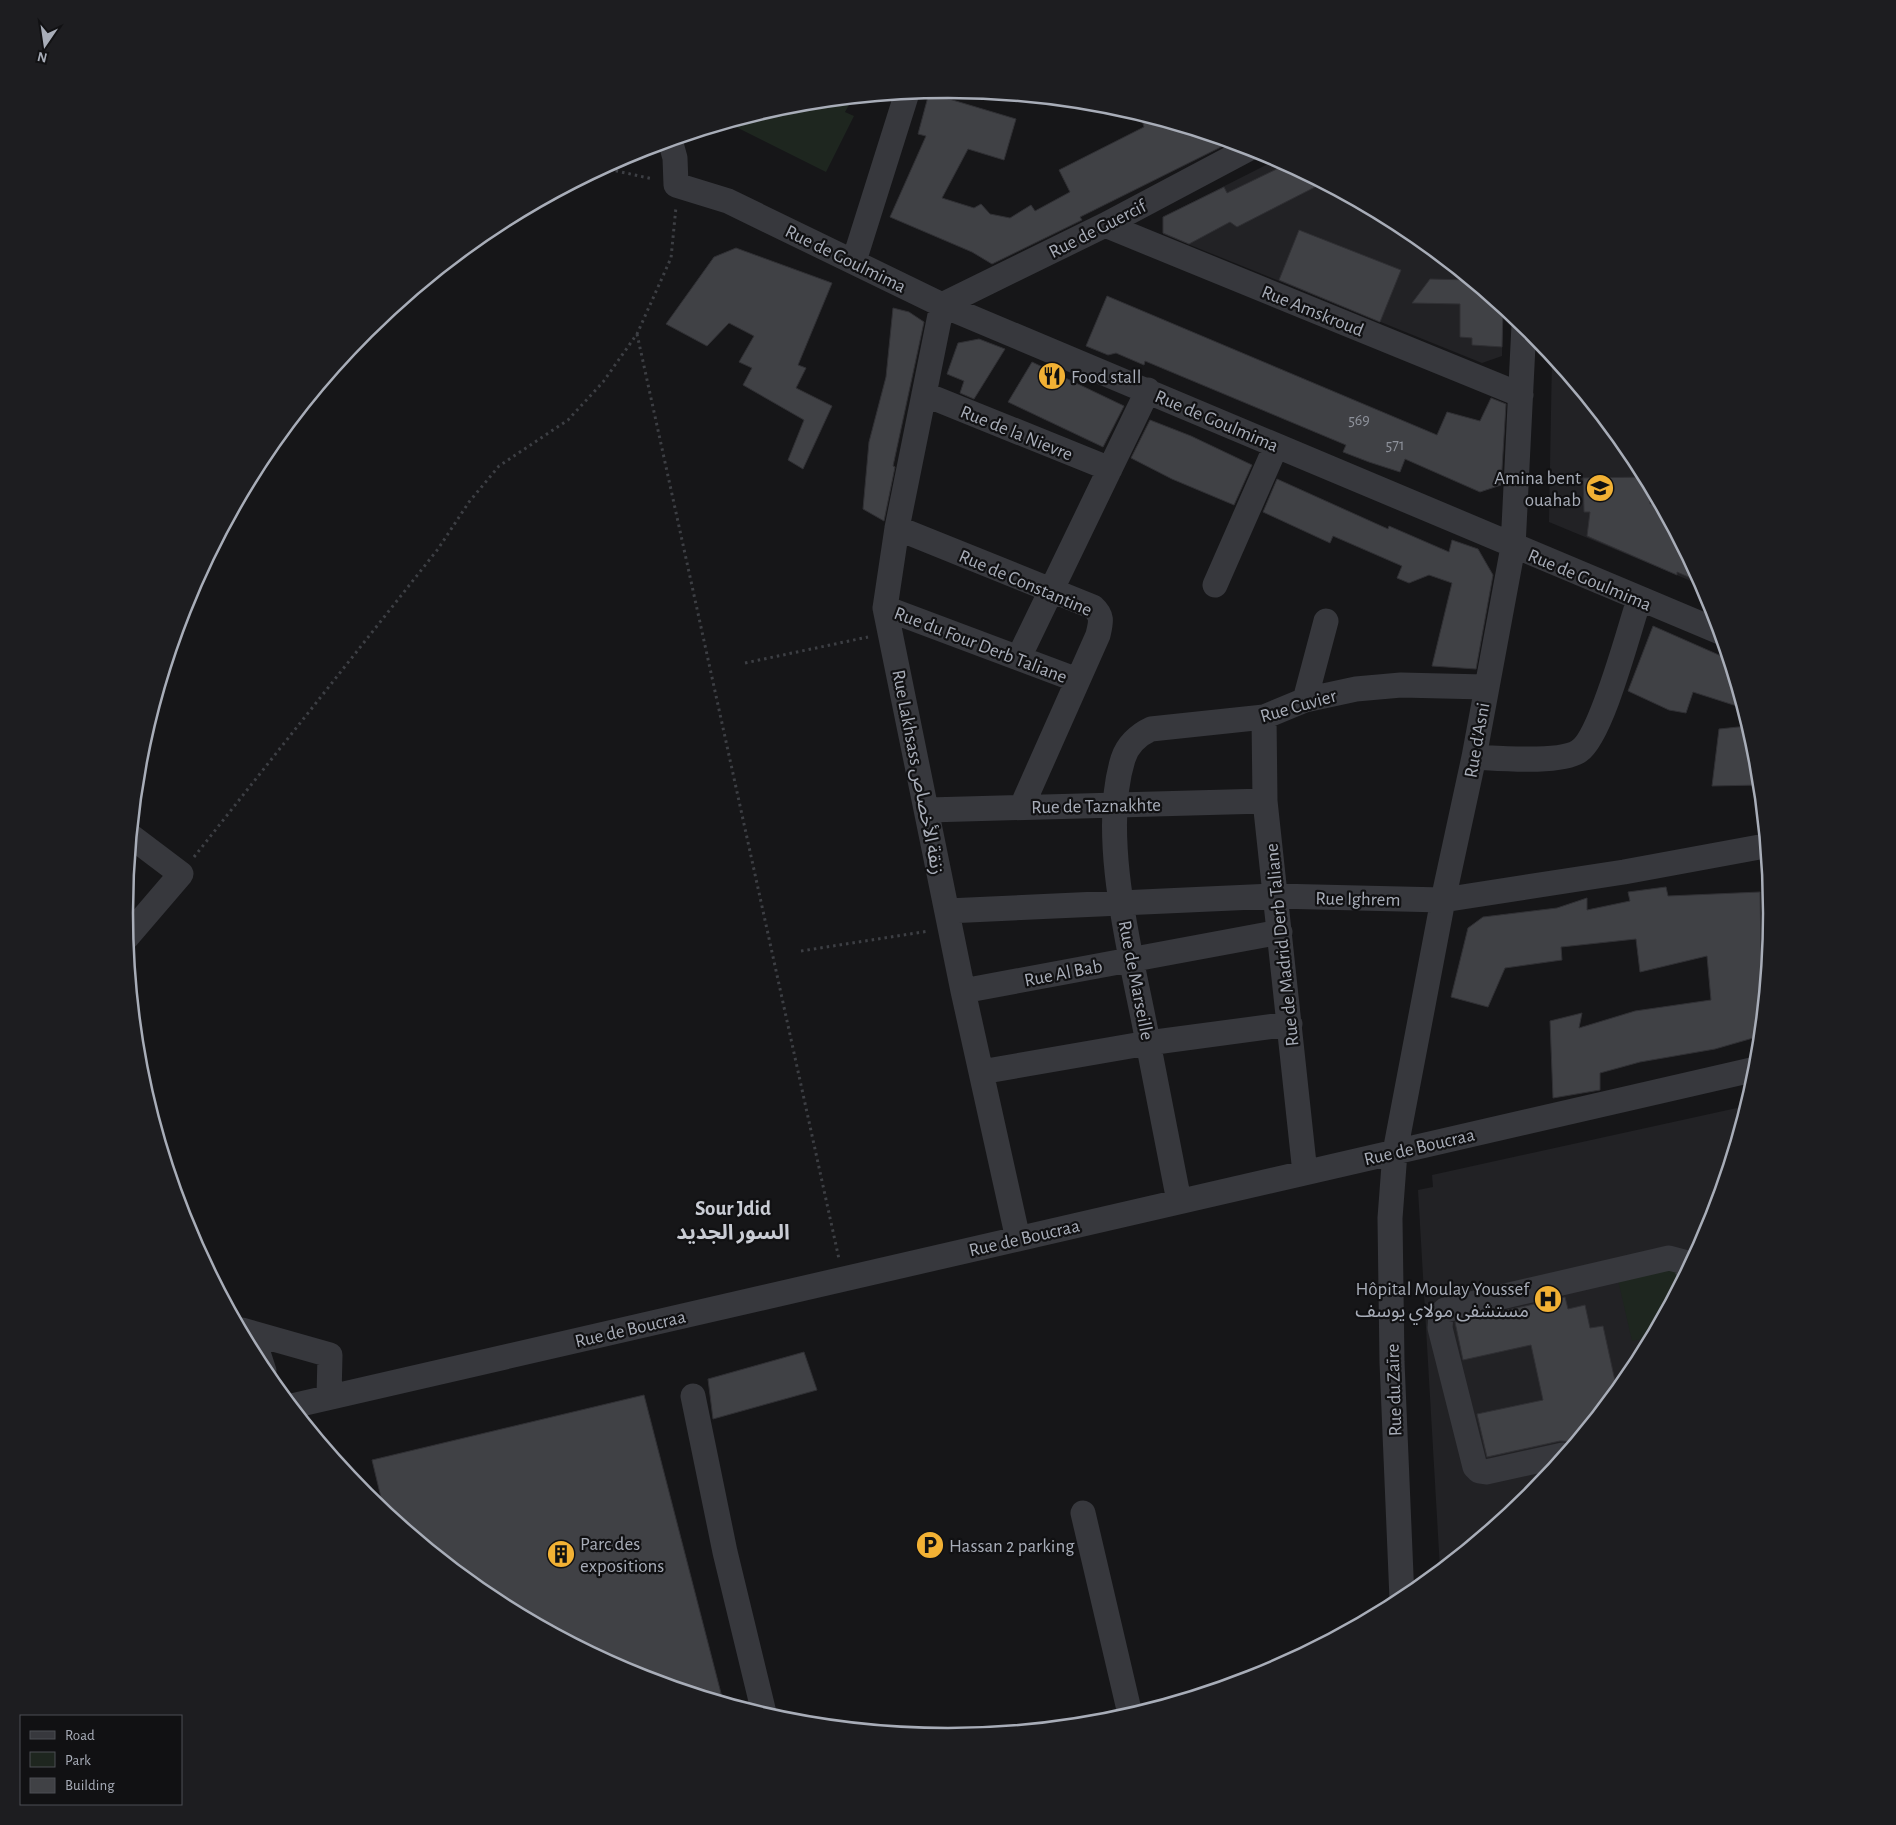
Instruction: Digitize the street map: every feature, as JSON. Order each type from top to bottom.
[{"type":"street","points":[[854,261],[905,99]]},
{"type":"street","points":[[672,146],[676,158],[676,185]]},
{"type":"street","name":"Rue de Guercif","points":[[942,305],[1105,225],[1241,153]]},
{"type":"street","name":"Rue de Goulmima","points":[[676,185],[728,202],[942,305],[1148,390],[1639,600],[1712,629]]},
{"type":"street","name":"Rue Amskroud","points":[[1105,225],[1521,395]]},
{"type":"street","name":"Rue Lakhsass زنقة الأخصاص","points":[[942,305],[897,528],[885,608],[928,810],[963,991],[1018,1239]]},
{"type":"street","name":"Rue d'Asni","points":[[1395,1152],[1443,900],[1474,757],[1485,687],[1513,546],[1525,337]]},
{"type":"street","points":[[1019,657],[1148,390]]},
{"type":"street","name":"Rue de la Nievre","points":[[924,394],[1110,469]]},
{"type":"street","points":[[1215,585],[1276,446]]},
{"type":"street","name":"Rue de Constantine","points":[[897,528],[1093,607],[1100,615],[1102,620],[1098,635],[1022,806]]},
{"type":"street","points":[[1474,757],[1532,758],[1565,756],[1579,752],[1590,739],[1603,711],[1639,600]]},
{"type":"street","name":"Rue du Four Derb Taliane","points":[[885,608],[1077,680]]},
{"type":"street","points":[[1305,700],[1326,621]]},
{"type":"street","name":"Rue Cuvier","points":[[1123,758],[1135,739],[1151,730],[1264,717],[1305,700],[1356,689],[1392,686],[1485,687]]},
{"type":"street","name":"Rue de Madrid Derb Taliane","points":[[1264,717],[1265,802],[1305,1173]]},
{"type":"street","name":"Rue de Marseille","points":[[1123,758],[1114,805],[1117,859],[1132,959],[1179,1202]]},
{"type":"street","name":"Rue de Taznakhte","points":[[928,810],[1022,806],[1265,802]]},
{"type":"street","points":[[134,929],[181,874],[137,841]]},
{"type":"street","name":"Rue Ighrem","points":[[949,919],[1123,905],[1275,896],[1443,900],[1624,872],[1760,847]]},
{"type":"street","name":"Rue Al Bab","points":[[963,991],[1280,932]]},
{"type":"street","points":[[981,1072],[1148,1043],[1290,1024]]},
{"type":"street","name":"Rue de Boucraa","points":[[298,1405],[1747,1071]]},
{"type":"street","name":"Rue du Zaïre","points":[[1395,1152],[1390,1218],[1392,1362],[1402,1590]]},
{"type":"street","points":[[1554,1457],[1486,1472],[1479,1471],[1475,1467],[1440,1328],[1442,1314],[1445,1310],[1669,1258],[1684,1262]]},
{"type":"street","points":[[250,1333],[330,1355],[329,1397]]},
{"type":"street","points":[[693,1396],[725,1552],[762,1706]]},
{"type":"street","points":[[1083,1512],[1128,1707]]},
{"type":"path","points":[[181,874],[438,549],[469,502],[499,466],[568,420],[602,382],[637,334],[671,258],[676,218],[676,185],[613,170]]},
{"type":"path","points":[[637,334],[844,1279]]},
{"type":"path","points":[[746,663],[891,633]]},
{"type":"path","points":[[801,951],[949,919]]},
{"type":"shaded area","points":[[1268,164],[1356,207],[1401,235],[1444,266],[1503,316],[1502,356],[1482,363],[1163,234],[1163,217]]},
{"type":"shaded area","name":"Amina bent ouahab","points":[[1552,365],[1595,416],[1626,460],[1654,505],[1692,582],[1549,522]]},
{"type":"shaded area","name":"Hôpital Moulay Youssef مستشفى مولاي يوسف","points":[[1739,1108],[1720,1174],[1701,1224],[1679,1273],[1654,1320],[1626,1365],[1595,1409],[1561,1450],[1524,1489],[1485,1525],[1440,1562],[1418,1190],[1433,1187],[1432,1175]]},
{"type":"green space","points":[[850,103],[845,112],[854,116],[826,172],[734,126],[789,113]]},
{"type":"green space","points":[[1673,1268],[1676,1270],[1677,1276],[1642,1339],[1632,1341],[1618,1280]]},
{"type":"building","points":[[928,98],[946,98],[1016,119],[1004,160],[968,149],[942,198],[974,208],[981,204],[990,214],[1010,218],[1031,205],[1035,211],[1070,192],[1059,170],[1144,127],[1142,121],[1223,146],[1080,217],[1082,220],[992,264],[972,252],[890,217],[926,136],[918,134]]},
{"type":"building","points":[[1278,168],[1316,186],[1237,227],[1230,222],[1189,244],[1163,233],[1163,217],[1224,187],[1227,193]]},
{"type":"building","points":[[1299,230],[1401,270],[1380,322],[1279,280]]},
{"type":"building","points":[[736,248],[832,283],[798,365],[806,368],[796,388],[832,406],[803,469],[788,460],[804,420],[743,385],[752,368],[739,362],[754,336],[729,323],[707,346],[666,324],[714,257]]},
{"type":"building","points":[[1430,279],[1461,280],[1503,316],[1502,347],[1472,345],[1472,338],[1460,337],[1460,304],[1412,303]]},
{"type":"building","points":[[1107,296],[1437,435],[1447,412],[1480,421],[1491,398],[1506,404],[1501,485],[1480,492],[1405,459],[1400,472],[1369,462],[1343,452],[1346,445],[1145,361],[1144,365],[1116,353],[1108,355],[1086,346]]},
{"type":"building","points":[[893,308],[909,312],[924,322],[893,466],[895,467],[884,521],[863,509],[869,442],[886,377]]},
{"type":"building","points":[[979,339],[1005,349],[974,399],[960,393],[964,381],[947,374],[958,343]]},
{"type":"building","points":[[1032,362],[1124,406],[1103,447],[1008,402]]},
{"type":"building","points":[[1150,420],[1191,436],[1252,465],[1234,505],[1172,479],[1131,458]]},
{"type":"building","points":[[1637,477],[1650,499],[1650,504],[1654,505],[1691,578],[1677,572],[1677,575],[1587,536],[1590,512],[1584,512],[1583,478]]},
{"type":"building","points":[[1277,479],[1388,529],[1389,526],[1449,552],[1452,540],[1478,549],[1493,575],[1476,669],[1432,666],[1452,583],[1429,575],[1409,583],[1397,578],[1402,566],[1333,536],[1330,543],[1263,512]]},
{"type":"building","points":[[1653,626],[1722,656],[1736,706],[1693,692],[1686,713],[1669,710],[1628,691]]},
{"type":"building","points":[[1741,727],[1752,785],[1712,786],[1719,729]]},
{"type":"building","points":[[1666,887],[1668,896],[1760,892],[1761,966],[1753,1038],[1715,1049],[1640,1062],[1600,1073],[1600,1090],[1553,1098],[1550,1021],[1582,1013],[1579,1028],[1635,1011],[1711,1000],[1707,956],[1640,972],[1636,939],[1561,947],[1562,960],[1505,968],[1488,1007],[1451,997],[1468,928],[1483,917],[1557,908],[1587,898],[1587,910],[1630,901],[1628,892]]},
{"type":"building","points":[[1565,1297],[1568,1309],[1585,1305],[1590,1328],[1603,1326],[1615,1381],[1568,1442],[1560,1441],[1487,1457],[1477,1414],[1543,1400],[1531,1345],[1463,1360],[1455,1322]]},
{"type":"building","points":[[804,1352],[817,1390],[713,1419],[708,1379]]},
{"type":"building","name":"Parc des expositions","points":[[644,1395],[721,1695],[636,1665],[588,1643],[540,1618],[495,1590],[452,1559],[381,1497],[372,1460]]},
{"type":"place","name":"Food stall","points":[[1052,376]]},
{"type":"place","name":"Amina bent ouahab","points":[[1600,488]]},
{"type":"place","name":"Hôpital Moulay Youssef مستشفى مولاي يوسف","points":[[1548,1299]]},
{"type":"place","name":"Hassan 2 parking","points":[[930,1545]]},
{"type":"place","name":"Parc des expositions","points":[[561,1554]]},
{"type":"district","name":"Sour Jdid السور الجديد","points":[[733,1220]]}]
